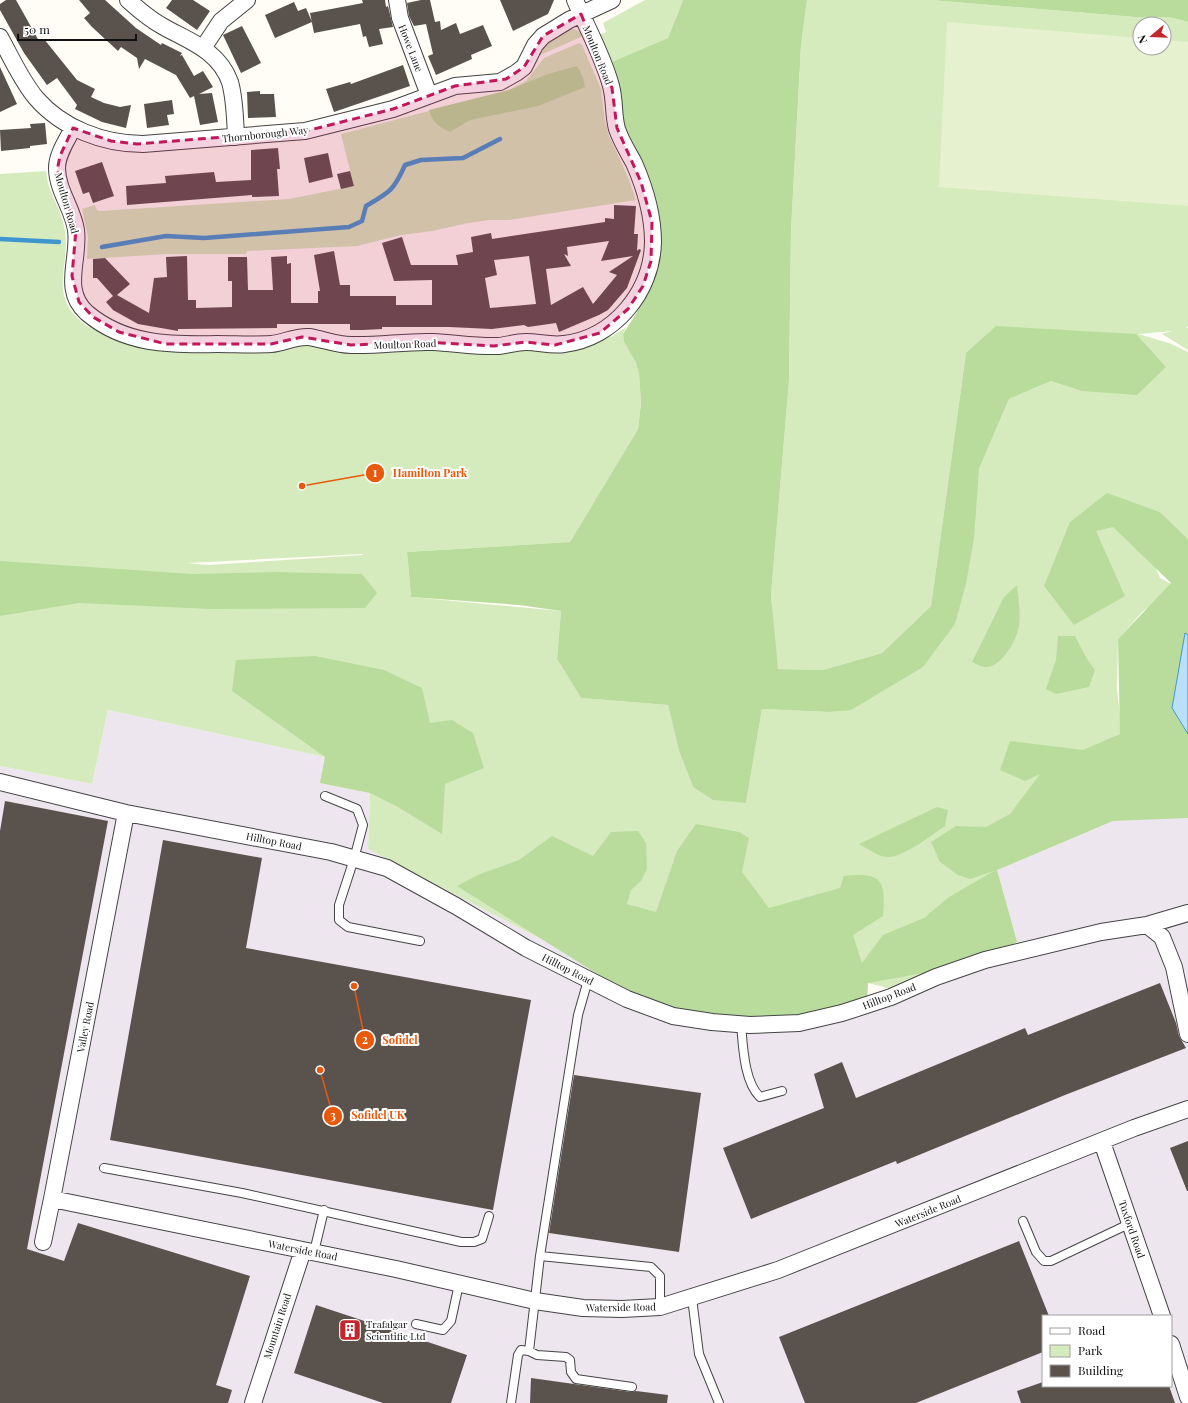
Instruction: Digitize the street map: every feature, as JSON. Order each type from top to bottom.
[{"type":"street","points":[[128,0],[155,21],[203,48],[220,62],[230,82],[236,137]]},
{"type":"street","points":[[203,48],[221,21],[247,0]]},
{"type":"street","name":"Howe Lane","points":[[397,0],[400,18],[429,96]]},
{"type":"street","name":"Thornborough Way","points":[[0,37],[20,74],[36,97],[58,117],[73,128],[99,138],[131,144],[236,137],[310,130],[386,112],[461,84],[490,84],[506,79],[524,67],[535,45],[542,36],[578,7],[612,0]]},
{"type":"street","name":"Moulton Road","points":[[73,128],[58,160],[57,171],[76,229],[77,250],[72,276],[73,290],[78,302],[85,310],[118,332],[150,342],[173,345],[271,344],[302,337],[351,345],[385,345],[424,342],[498,346],[525,342],[549,345],[568,344],[600,333],[628,309],[639,293],[646,278],[651,261],[653,240],[651,216],[644,191],[617,128],[610,83],[578,7]]},
{"type":"street","name":"Hilltop Road","points":[[0,782],[126,813],[331,852],[386,868],[456,906],[526,948],[627,999],[673,1016],[741,1024],[799,1023],[842,1013],[891,997],[936,977],[985,960],[1101,932],[1147,925],[1188,913]]},
{"type":"street","name":"Valley Road","points":[[43,1242],[126,813]]},
{"type":"street","points":[[1147,925],[1162,937],[1174,967],[1188,1034]]},
{"type":"street","name":"Waterside Road","points":[[52,1199],[309,1251],[535,1301],[583,1308],[622,1310],[660,1307],[778,1270],[1188,1109]]},
{"type":"street","name":"Tuxford Road","points":[[1102,1142],[1162,1315]]},
{"type":"street","name":"Mountain Road","points":[[253,1403],[309,1251]]},
{"type":"street","points":[[1172,1347],[1188,1397]]},
{"type":"lane","points":[[326,796],[357,810],[363,825],[340,905],[339,920],[348,927],[420,940]]},
{"type":"lane","points":[[529,1351],[540,1256],[578,1015],[588,980]]},
{"type":"lane","points":[[741,1024],[744,1056],[753,1091],[760,1097],[782,1091]]},
{"type":"lane","points":[[104,1168],[242,1193],[324,1210],[461,1242],[474,1242],[482,1239],[489,1216]]},
{"type":"lane","points":[[309,1251],[324,1210]]},
{"type":"lane","points":[[1023,1221],[1036,1252],[1044,1261],[1050,1261],[1131,1223]]},
{"type":"lane","points":[[540,1256],[651,1267],[660,1276],[660,1307]]},
{"type":"lane","points":[[416,1324],[443,1330],[451,1321],[459,1284]]},
{"type":"lane","points":[[692,1298],[699,1354],[718,1403]]},
{"type":"lane","points":[[511,1403],[518,1355],[521,1350],[529,1351],[537,1355],[566,1356],[570,1360],[571,1372],[576,1379],[632,1386]]},
{"type":"highlighted area","points":[[581,14],[612,88],[617,128],[641,182],[652,222],[651,261],[643,286],[628,309],[600,333],[555,345],[525,342],[494,346],[424,342],[351,345],[302,337],[271,344],[166,344],[119,332],[93,317],[79,302],[72,276],[76,229],[57,171],[60,156],[73,128],[111,141],[137,144],[310,130],[393,109],[455,86],[506,79],[524,67],[543,36]]},
{"type":"shaded area","points":[[108,710],[325,757],[320,783],[370,793],[368,849],[587,963],[854,1009],[1017,943],[997,870],[1113,821],[1188,817],[1188,1403],[0,1403],[0,766],[92,784]]},
{"type":"green space","points":[[645,0],[683,0],[668,38],[609,63],[597,36],[606,32],[603,23]]},
{"type":"green space","points":[[683,0],[807,0],[801,45],[791,230],[789,381],[771,595],[778,669],[823,670],[882,653],[931,606],[966,353],[996,326],[1136,334],[1166,367],[1137,395],[1082,391],[1051,381],[1009,399],[979,469],[974,538],[966,584],[955,624],[923,667],[851,710],[829,712],[762,709],[746,803],[713,800],[693,787],[679,751],[668,705],[581,698],[557,659],[561,611],[519,605],[411,597],[407,552],[570,542],[638,429],[641,403],[639,374],[636,363],[624,342],[623,334],[641,306],[650,287],[660,257],[660,230],[657,204],[626,133],[609,63],[668,38]]},
{"type":"green space","points":[[807,0],[931,0],[1132,17],[1132,56],[1172,56],[1172,18],[1188,22],[1188,326],[1186,328],[1188,328],[1188,350],[1162,334],[1173,331],[1138,334],[1169,343],[1188,352],[1188,539],[1160,512],[1119,498],[1141,531],[1160,578],[1175,586],[1142,612],[1118,639],[1117,689],[1123,742],[1087,832],[997,870],[1017,942],[903,992],[868,983],[587,963],[368,849],[370,793],[320,783],[325,757],[108,710],[92,784],[0,766],[0,174],[46,171],[51,192],[60,212],[64,226],[66,241],[63,293],[67,305],[76,316],[90,328],[92,325],[104,332],[304,343],[332,350],[609,334],[611,337],[626,327],[623,334],[624,342],[636,363],[639,374],[641,403],[638,429],[570,542],[407,552],[411,597],[561,611],[557,659],[581,698],[668,705],[679,751],[693,787],[746,803],[762,709],[829,712],[923,667],[979,469],[1009,399],[1051,381],[1076,389],[966,353],[931,606],[882,653],[823,670],[777,669],[771,594],[789,381],[791,230],[801,45]],"holes":[[[363,554],[363,555],[208,565],[187,563]]]},
{"type":"green space","points":[[931,0],[1188,0],[1188,22],[1172,18],[1172,16],[1132,17]]},
{"type":"green space","points":[[947,22],[1132,37],[1132,56],[1172,56],[1172,41],[1188,42],[1188,206],[939,187]]},
{"type":"green space","points":[[570,28],[579,31],[583,36],[538,56],[547,42]]},
{"type":"green space","points":[[579,43],[582,45],[601,89],[605,122],[609,136],[627,175],[636,200],[509,220],[489,220],[468,223],[432,231],[401,235],[357,246],[247,251],[246,254],[167,254],[87,259],[88,237],[82,209],[95,205],[97,210],[101,211],[289,199],[354,186],[341,134],[509,90],[526,81],[544,58]]},
{"type":"green space","points":[[577,66],[582,75],[585,87],[538,106],[470,120],[450,132],[436,124],[429,110],[509,90],[548,74]]},
{"type":"green space","points":[[1107,493],[1160,512],[1188,539],[1188,635],[1185,634],[1172,708],[1188,734],[1188,818],[1113,821],[997,870],[1017,942],[973,964],[868,983],[867,1005],[761,1024],[650,1007],[457,886],[480,874],[519,860],[552,836],[593,856],[611,832],[638,831],[646,843],[647,869],[641,881],[631,890],[627,904],[656,912],[677,851],[696,824],[739,832],[749,838],[742,872],[769,908],[840,888],[844,876],[857,875],[874,877],[879,881],[884,894],[883,916],[853,935],[862,963],[883,935],[924,918],[949,897],[994,871],[970,879],[958,875],[940,862],[931,842],[956,826],[986,827],[1010,814],[1040,774],[1025,781],[1000,770],[1010,741],[1083,750],[1120,734],[1118,639],[1171,583],[1113,527],[1096,531],[1125,596],[1074,625],[1044,586],[1070,522]]},
{"type":"green space","points":[[0,561],[193,574],[274,572],[362,574],[377,593],[365,608],[211,609],[79,603],[0,616]]},
{"type":"green space","points":[[1017,585],[1020,621],[1018,631],[1012,645],[1003,657],[992,666],[984,667],[972,662],[1004,597]]},
{"type":"green space","points":[[1058,636],[1075,636],[1087,659],[1095,670],[1089,687],[1056,694],[1046,689],[1056,660]]},
{"type":"green space","points":[[315,656],[384,670],[422,688],[430,723],[452,720],[473,733],[484,768],[445,784],[442,834],[398,807],[370,793],[320,783],[325,757],[232,691],[236,660]]},
{"type":"green space","points":[[937,807],[948,810],[945,826],[904,853],[886,857],[874,853],[859,844]]},
{"type":"water","points":[[1185,633],[1188,635],[1188,734],[1172,708]]},
{"type":"building","points":[[6,0],[16,0],[39,41],[44,39],[77,80],[95,89],[91,97],[104,103],[120,107],[131,105],[126,128],[102,122],[75,109],[77,105],[57,78],[47,85],[24,53],[0,10],[0,4]]},
{"type":"building","points":[[79,0],[105,0],[136,28],[161,45],[162,43],[182,53],[180,56],[182,55],[194,76],[203,71],[213,87],[199,94],[212,93],[218,122],[200,125],[194,96],[190,98],[176,75],[145,59],[139,69],[137,58],[121,47],[118,51],[84,18],[90,13]]},
{"type":"building","points":[[172,0],[193,0],[210,11],[197,30],[166,8]]},
{"type":"building","points":[[362,0],[385,0],[386,7],[388,6],[393,27],[379,29],[383,44],[369,47],[366,36],[363,37],[360,24],[314,33],[310,13],[363,3]]},
{"type":"building","points":[[430,0],[435,22],[440,21],[441,30],[456,23],[460,34],[483,25],[492,46],[471,55],[472,59],[436,75],[428,56],[433,54],[426,24],[414,26],[409,16],[407,3]]},
{"type":"building","points":[[500,0],[554,0],[548,14],[513,31]]},
{"type":"building","points":[[294,2],[298,11],[306,8],[312,22],[275,38],[265,15]]},
{"type":"building","points":[[242,26],[261,63],[241,73],[223,35]]},
{"type":"building","points":[[403,65],[410,86],[334,112],[326,89],[350,82],[351,84]]},
{"type":"building","points":[[0,67],[17,104],[0,112]]},
{"type":"building","points":[[260,91],[260,94],[274,94],[276,117],[248,118],[247,92]]},
{"type":"building","points":[[172,100],[174,114],[167,115],[169,125],[147,128],[144,104]]},
{"type":"building","points":[[45,123],[47,144],[30,146],[30,148],[1,151],[0,130],[31,128],[30,124]]},
{"type":"building","points":[[278,148],[280,169],[277,169],[279,196],[252,197],[252,195],[127,205],[126,186],[166,183],[165,176],[214,172],[216,182],[251,180],[251,150]]},
{"type":"building","points":[[328,153],[333,177],[309,183],[304,158]]},
{"type":"building","points":[[102,162],[114,196],[93,203],[89,192],[83,194],[75,171]]},
{"type":"building","points":[[350,171],[354,186],[341,189],[337,174]]},
{"type":"building","points":[[614,205],[636,206],[634,234],[638,234],[637,251],[639,249],[641,250],[627,288],[608,310],[559,332],[556,323],[528,327],[524,325],[492,329],[449,327],[382,327],[382,329],[363,330],[350,330],[350,324],[277,324],[277,328],[178,329],[178,331],[138,324],[113,310],[106,302],[113,296],[97,278],[93,278],[93,259],[105,258],[130,284],[117,295],[149,313],[154,278],[167,277],[166,257],[187,256],[188,300],[196,300],[196,308],[232,307],[232,281],[228,281],[228,257],[247,257],[248,290],[273,290],[271,257],[287,256],[287,264],[291,263],[291,303],[318,303],[318,291],[320,291],[314,255],[334,251],[340,285],[350,285],[350,296],[396,296],[396,305],[432,305],[432,280],[394,281],[382,243],[402,237],[411,265],[458,265],[456,255],[473,252],[471,237],[491,233],[492,239],[605,222],[605,218],[614,219]],"holes":[[[609,241],[601,261],[633,256],[609,272],[617,275],[593,304],[583,287],[551,305],[546,269],[571,266],[564,254],[568,256],[567,247]],[[529,256],[536,304],[490,308],[485,278],[497,275],[494,260]]]},
{"type":"building","points":[[5,801],[108,821],[27,1249],[64,1261],[78,1223],[250,1276],[216,1385],[232,1390],[228,1403],[0,1403],[0,831]]},
{"type":"building","points":[[163,840],[262,858],[246,948],[531,1000],[493,1210],[110,1140]]},
{"type":"building","points":[[1160,983],[1176,1023],[1179,1036],[1186,1048],[1065,1095],[897,1164],[896,1161],[751,1219],[723,1148],[824,1108],[814,1074],[842,1062],[856,1098],[1025,1028],[1028,1035]]},
{"type":"building","points":[[574,1075],[701,1093],[679,1252],[549,1233]]},
{"type":"building","points":[[1188,1141],[1188,1191],[1187,1191],[1170,1148]]},
{"type":"building","points":[[1019,1241],[1049,1315],[1042,1315],[1042,1352],[916,1403],[805,1403],[779,1337]]},
{"type":"building","name":"Trafalgar Scientific Ltd","points":[[316,1305],[467,1355],[451,1403],[383,1403],[294,1373]]},
{"type":"building","points":[[531,1378],[631,1392],[636,1391],[668,1395],[667,1403],[530,1403]]},
{"type":"building","points":[[1042,1382],[1042,1387],[1169,1387],[1175,1403],[1021,1403],[1017,1391]]},
{"type":"waterway","points":[[102,247],[166,236],[204,238],[349,227],[362,221],[366,206],[390,190],[398,180],[405,165],[421,160],[463,158],[500,139]]},
{"type":"waterway","points":[[0,239],[59,242]]},
{"type":"place","name":"Hamilton Park","points":[[302,486]]},
{"type":"place","name":"Sofidel","points":[[354,986]]},
{"type":"place","name":"Sofidel UK","points":[[320,1070]]},
{"type":"place","name":"Trafalgar Scientific Ltd","points":[[350,1330]]}]
